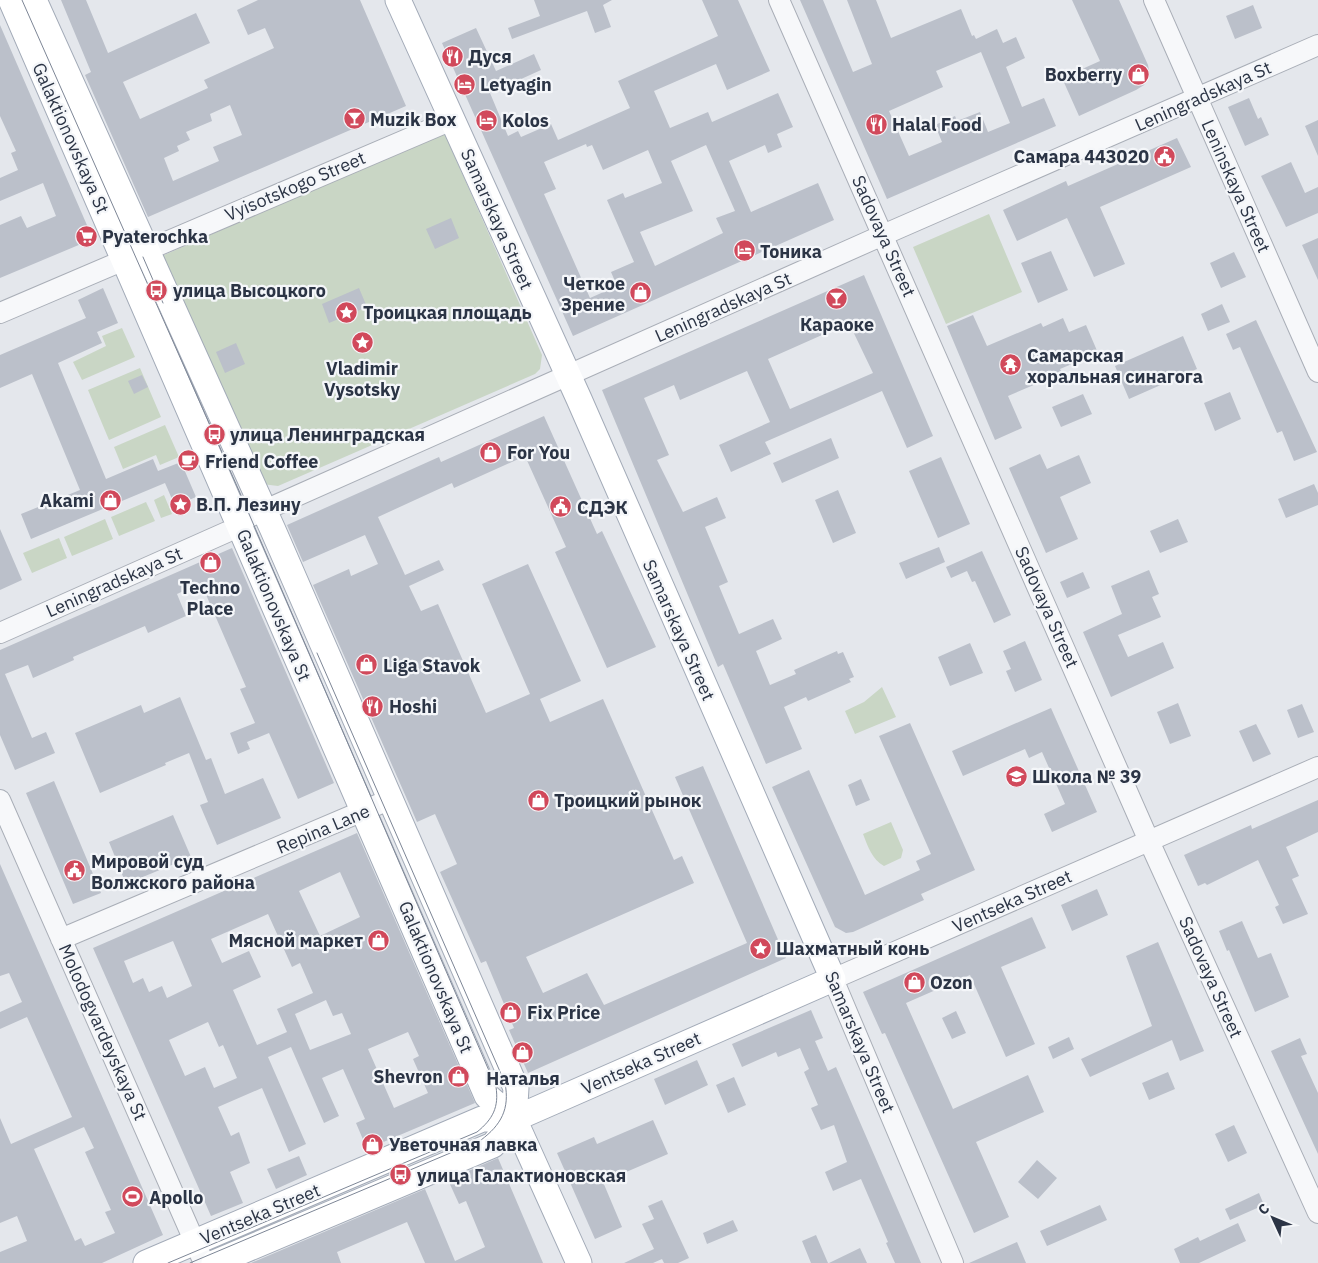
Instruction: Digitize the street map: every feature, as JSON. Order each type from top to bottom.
[{"type":"main road","name":"Galaktionovskaya St","points":[[11,0],[124,259],[232,527],[364,812],[487,1096],[514,1119],[579,1263]]},
{"type":"main road","name":"Galaktionovskaya St","points":[[34,0],[264,510],[516,1088],[514,1119]]},
{"type":"main road","name":"Samarskaya Street","points":[[398,0],[568,374],[833,979]]},
{"type":"main road","name":"Ventseka Street","points":[[146,1263],[200,1252],[482,1118],[514,1119],[833,979]]},
{"type":"main road","name":"Ventseka Street","points":[[214,1263],[492,1145],[514,1119]]},
{"type":"street","name":"Sadovaya Street","points":[[779,0],[1149,841],[1318,1213]]},
{"type":"street","name":"Leninskaya Street","points":[[1154,0],[1318,372]]},
{"type":"street","name":"Leningradskaya St","points":[[0,633],[232,527],[264,510],[568,374],[1318,45]]},
{"type":"street","name":"Vyisotskogo Street","points":[[0,313],[146,249],[452,120]]},
{"type":"street","name":"Ventseka Street","points":[[833,979],[1318,767]]},
{"type":"street","name":"Molodogvardeyskaya St","points":[[0,800],[200,1252]]},
{"type":"street","name":"Repina Lane","points":[[62,939],[391,800]]},
{"type":"street","name":"Samarskaya Street","points":[[833,979],[953,1263]]},
{"type":"green space","name":"Троицкая площадь","points":[[444,132],[542,355],[540,369],[535,374],[278,486],[262,484],[162,256]]},
{"type":"green space","points":[[989,214],[1022,292],[946,324],[913,247]]},
{"type":"green space","points":[[122,328],[135,357],[82,380],[73,362],[106,346],[102,336]]},
{"type":"green space","points":[[140,368],[161,417],[109,440],[88,390]]},
{"type":"green space","points":[[165,425],[179,457],[160,465],[156,455],[123,469],[114,447]]},
{"type":"green space","points":[[164,495],[172,514],[161,518],[154,500]]},
{"type":"green space","points":[[146,502],[155,521],[119,536],[111,517]]},
{"type":"green space","points":[[105,519],[113,539],[72,556],[64,537]]},
{"type":"green space","points":[[59,538],[67,558],[32,573],[23,553]]},
{"type":"green space","points":[[882,687],[896,717],[855,734],[845,711],[864,702]]},
{"type":"green space","points":[[891,822],[903,850],[901,858],[884,866],[873,856],[863,834]]},
{"type":"building","points":[[61,0],[86,0],[108,53],[196,13],[210,43],[123,82],[140,119],[208,88],[204,80],[274,48],[265,28],[248,35],[237,10],[258,0],[360,0],[406,106],[148,217],[85,75],[91,72]],"holes":[[[230,105],[242,135],[213,147],[219,161],[173,181],[164,158],[179,151],[177,146],[190,140],[186,132],[212,121],[210,114]]]},
{"type":"building","points":[[534,0],[612,0],[603,5],[611,27],[595,33],[587,11],[512,39],[508,28],[540,16]]},
{"type":"building","points":[[702,0],[738,0],[770,71],[727,90],[716,64],[654,91],[670,128],[708,112],[712,122],[778,93],[793,127],[777,134],[782,147],[768,153],[765,145],[729,161],[751,212],[818,183],[834,220],[573,336],[442,43],[476,28],[496,71],[534,54],[541,70],[490,93],[508,136],[518,131],[521,137],[551,124],[558,140],[630,108],[618,81],[718,36]],"holes":[[[586,144],[587,147],[592,145],[603,170],[648,150],[662,183],[625,198],[623,193],[607,200],[634,262],[611,272],[617,286],[590,298],[544,194],[556,189],[544,162]],[[706,145],[735,211],[716,218],[723,233],[655,266],[640,232],[693,211],[671,161]]]},
{"type":"building","points":[[800,0],[823,0],[853,72],[872,64],[847,0],[876,0],[891,38],[961,9],[972,36],[974,35],[976,39],[997,29],[1003,43],[1016,37],[1025,58],[1006,67],[1022,107],[1044,98],[1056,126],[887,199]],"holes":[[[981,52],[1010,123],[988,132],[980,112],[957,121],[955,116],[935,125],[942,142],[909,156],[889,111],[943,87],[936,71]]]},
{"type":"building","points":[[1072,0],[1119,0],[1148,65],[1150,76],[1144,85],[1136,90],[1079,116],[1062,78],[1100,61]]},
{"type":"building","points":[[1253,5],[1262,28],[1235,39],[1226,16]]},
{"type":"building","points":[[0,25],[93,239],[0,278],[0,225],[21,216],[27,228],[56,216],[43,183],[0,201],[0,178],[18,170],[11,153],[16,151],[0,116]]},
{"type":"building","points":[[1249,98],[1258,119],[1261,117],[1269,135],[1245,146],[1228,107]]},
{"type":"building","points":[[1318,120],[1318,156],[1305,126]]},
{"type":"building","points":[[1177,138],[1191,167],[1100,207],[1125,264],[1094,277],[1067,218],[1017,241],[1003,210],[1066,181],[1068,186]]},
{"type":"building","points":[[1291,162],[1305,193],[1318,187],[1318,213],[1286,227],[1261,176]]},
{"type":"building","points":[[451,218],[459,238],[435,249],[426,229]]},
{"type":"building","points":[[1318,238],[1318,280],[1302,245]]},
{"type":"building","points":[[1051,251],[1068,290],[1038,303],[1021,263]]},
{"type":"building","points":[[1234,252],[1246,277],[1221,288],[1210,263]]},
{"type":"building","points":[[864,275],[933,436],[907,448],[882,391],[765,442],[771,454],[731,472],[719,445],[770,422],[747,371],[680,400],[674,385],[644,398],[669,455],[657,460],[683,512],[717,497],[726,518],[705,527],[728,582],[719,586],[739,634],[773,619],[782,639],[756,651],[770,685],[796,674],[794,670],[837,651],[838,654],[843,652],[854,677],[849,679],[851,682],[808,701],[806,697],[784,707],[802,749],[766,764],[723,664],[718,667],[602,390]],"holes":[[[849,323],[873,373],[790,409],[768,359]]]},
{"type":"building","points":[[103,288],[118,323],[97,332],[102,343],[58,363],[106,479],[153,459],[158,471],[181,462],[196,497],[175,506],[165,483],[31,539],[21,514],[80,490],[32,374],[0,388],[0,355],[86,318],[78,300]]},
{"type":"building","points":[[359,288],[367,307],[329,323],[322,304]]},
{"type":"building","points":[[1222,304],[1230,322],[1208,331],[1201,314]]},
{"type":"building","points":[[973,315],[987,346],[1041,323],[1043,327],[1063,318],[1069,332],[1086,325],[1098,353],[1060,369],[1062,373],[1008,396],[1022,428],[995,440],[947,326]]},
{"type":"building","points":[[1256,320],[1317,452],[1294,461],[1282,431],[1277,433],[1240,347],[1233,350],[1226,334]]},
{"type":"building","points":[[1183,336],[1197,369],[1129,399],[1115,366]]},
{"type":"building","points":[[236,343],[245,364],[225,373],[216,352]]},
{"type":"building","points":[[142,375],[148,387],[134,394],[128,381]]},
{"type":"building","points":[[1230,392],[1241,419],[1215,431],[1204,403]]},
{"type":"building","points":[[1083,394],[1092,414],[1061,427],[1052,407]]},
{"type":"building","points":[[544,416],[597,534],[602,531],[656,647],[607,668],[555,552],[566,547],[525,456],[454,488],[452,483],[378,517],[405,575],[439,560],[444,570],[409,586],[421,611],[438,604],[486,713],[530,694],[482,584],[528,564],[581,681],[540,699],[550,722],[603,699],[674,860],[682,856],[694,883],[526,957],[543,993],[587,973],[604,1005],[747,943],[675,777],[703,766],[786,958],[528,1073],[509,1030],[514,1028],[486,961],[481,963],[440,872],[457,864],[435,814],[417,822],[313,585],[349,569],[351,576],[378,564],[365,535],[303,562],[287,525],[439,457],[441,462]]},
{"type":"building","points":[[831,438],[839,458],[782,483],[773,463]]},
{"type":"building","points":[[1040,454],[1047,469],[1079,455],[1091,483],[1060,497],[1078,539],[1046,553],[1009,468]]},
{"type":"building","points":[[941,457],[970,524],[938,538],[909,471]]},
{"type":"building","points":[[1314,484],[1318,493],[1318,505],[1286,518],[1278,499]]},
{"type":"building","points":[[838,490],[856,533],[833,543],[815,500]]},
{"type":"building","points":[[1178,519],[1188,542],[1160,553],[1150,531]]},
{"type":"building","points":[[0,529],[22,580],[0,590]]},
{"type":"building","points":[[939,547],[945,562],[906,579],[899,563]]},
{"type":"building","points":[[232,548],[334,783],[298,799],[269,733],[247,742],[250,749],[238,754],[230,733],[255,723],[240,689],[246,687],[201,583],[177,594],[186,616],[148,633],[145,626],[73,657],[74,660],[33,678],[28,665],[5,674],[32,738],[46,732],[55,753],[15,770],[0,735],[0,650]]},
{"type":"building","points":[[982,551],[1011,615],[994,623],[975,581],[972,582],[967,571],[951,578],[946,567]]},
{"type":"building","points":[[1149,570],[1159,594],[1152,597],[1161,617],[1118,635],[1128,657],[1163,642],[1174,668],[1111,697],[1083,632],[1122,614],[1111,586]]},
{"type":"building","points":[[1083,572],[1090,588],[1067,598],[1060,582]]},
{"type":"building","points":[[1025,641],[1042,680],[1015,692],[1006,671],[1011,669],[1003,651]]},
{"type":"building","points":[[970,643],[983,673],[950,686],[938,657]]},
{"type":"building","points":[[180,697],[206,760],[211,758],[225,794],[263,778],[281,818],[217,845],[200,805],[208,802],[189,753],[165,763],[166,765],[100,793],[75,733],[141,705],[144,713]]},
{"type":"building","points":[[1178,703],[1191,736],[1170,744],[1157,712]]},
{"type":"building","points":[[1302,704],[1314,732],[1298,738],[1287,710]]},
{"type":"building","points":[[1051,708],[1097,812],[1052,832],[1044,814],[1065,804],[1042,752],[1029,758],[1025,749],[963,776],[952,751]]},
{"type":"building","points":[[910,723],[975,870],[921,894],[924,900],[853,932],[846,933],[835,927],[772,787],[809,770],[865,895],[920,870],[916,861],[931,854],[879,736]]},
{"type":"building","points":[[1256,724],[1271,754],[1253,762],[1239,731]]},
{"type":"building","points":[[861,779],[870,800],[856,806],[848,785]]},
{"type":"building","points":[[54,781],[101,893],[73,904],[26,793]]},
{"type":"building","points":[[1318,800],[1318,832],[1286,847],[1299,876],[1292,879],[1308,914],[1283,924],[1275,907],[1279,905],[1258,860],[1207,885],[1205,883],[1198,886],[1184,855],[1251,825],[1252,829]]},
{"type":"building","points":[[173,815],[191,857],[126,884],[109,842]]},
{"type":"building","points":[[357,833],[475,1103],[367,1149],[356,1123],[365,1119],[343,1069],[322,1078],[339,1116],[324,1123],[291,1047],[268,1057],[306,1144],[289,1152],[262,1088],[218,1107],[231,1136],[239,1132],[250,1163],[230,1172],[243,1203],[211,1216],[93,948]],"holes":[[[340,872],[360,917],[320,936],[299,891]],[[268,914],[292,967],[300,963],[313,993],[277,1009],[287,1032],[257,1045],[233,990],[261,977],[249,951],[222,963],[211,939]],[[173,941],[192,986],[167,998],[162,986],[149,992],[143,978],[133,983],[124,961]],[[326,1000],[333,1016],[342,1013],[351,1034],[310,1050],[295,1014]],[[208,1022],[219,1047],[223,1045],[237,1078],[214,1088],[205,1067],[185,1076],[169,1040]],[[408,1032],[419,1056],[413,1059],[428,1093],[394,1108],[368,1049]]]},
{"type":"building","points":[[0,864],[163,1235],[102,1263],[0,1263],[0,1252],[27,1241],[17,1216],[0,1223],[0,1118],[11,1144],[72,1117],[27,1017],[0,1029],[0,1012],[22,1002],[9,973],[0,976]],"holes":[[[84,1127],[94,1148],[85,1152],[111,1210],[105,1212],[115,1233],[85,1246],[81,1238],[75,1241],[34,1149]]]},
{"type":"building","points":[[1097,889],[1108,915],[1072,931],[1061,905]]},
{"type":"building","points":[[1032,917],[1046,948],[1001,967],[1035,1044],[1006,1057],[970,975],[906,1003],[953,1109],[1028,1075],[1044,1112],[976,1142],[1009,1217],[974,1233],[885,1033],[882,1034],[863,992]]},
{"type":"building","points":[[1242,921],[1258,958],[1271,953],[1289,997],[1255,1012],[1219,931]]},
{"type":"building","points":[[1158,942],[1204,1051],[1180,1061],[1172,1040],[1090,1077],[1081,1059],[1152,1026],[1126,956]]},
{"type":"building","points":[[811,1010],[823,1038],[815,1041],[828,1071],[836,1067],[921,1263],[895,1263],[861,1179],[833,1191],[825,1172],[847,1162],[834,1125],[821,1130],[811,1108],[818,1105],[804,1072],[809,1069],[800,1048],[778,1057],[776,1052],[742,1067],[732,1044]]},
{"type":"building","points":[[956,1011],[966,1033],[952,1039],[942,1018]]},
{"type":"building","points":[[1069,1037],[1074,1049],[1053,1059],[1048,1047]]},
{"type":"building","points":[[1300,1038],[1307,1054],[1301,1056],[1318,1093],[1318,1154],[1271,1051]]},
{"type":"building","points":[[697,1060],[708,1085],[665,1105],[654,1079]]},
{"type":"building","points":[[1168,1072],[1175,1089],[1149,1100],[1142,1083]]},
{"type":"building","points":[[734,1077],[746,1105],[728,1113],[716,1085]]},
{"type":"building","points":[[653,1120],[668,1154],[603,1182],[622,1227],[595,1239],[557,1153],[594,1137],[597,1144]]},
{"type":"building","points":[[1234,1125],[1247,1153],[1228,1162],[1215,1134]]},
{"type":"building","points":[[299,1156],[307,1175],[276,1189],[267,1169]]},
{"type":"building","points":[[498,1158],[543,1263],[425,1263],[407,1222],[337,1252],[341,1263],[251,1263],[425,1189],[455,1261],[485,1247],[466,1201],[459,1204],[448,1180]]},
{"type":"building","points":[[1037,1160],[1057,1178],[1038,1199],[1018,1182]]},
{"type":"building","points":[[1259,1193],[1264,1205],[1230,1220],[1225,1209]]},
{"type":"building","points":[[662,1200],[689,1258],[678,1263],[664,1263],[662,1259],[653,1263],[624,1263],[654,1249],[642,1224],[654,1219],[648,1206]]},
{"type":"building","points":[[1100,1205],[1107,1220],[1047,1246],[1040,1231]]},
{"type":"building","points":[[733,1220],[738,1231],[707,1244],[703,1233]]},
{"type":"building","points":[[1238,1223],[1246,1241],[1199,1263],[1180,1263],[1174,1249],[1198,1237],[1200,1241]]},
{"type":"building","points":[[816,1235],[828,1263],[811,1263],[802,1241]]},
{"type":"building","points":[[1017,1242],[1026,1263],[969,1263]]},
{"type":"building","points":[[860,1248],[867,1263],[829,1263]]},
{"type":"tram line","points":[[22,0],[240,493],[496,1087],[497,1094],[494,1112],[477,1132],[168,1263]]},
{"type":"tram line","points":[[143,257],[163,303]]},
{"type":"tram line","points":[[190,1263],[481,1140],[499,1122],[505,1109],[505,1083],[317,653]]},
{"type":"place","name":"Дуся","points":[[452,56]]},
{"type":"place","name":"Boxberry","points":[[1138,74]]},
{"type":"place","name":"Letyagin","points":[[464,84]]},
{"type":"place","name":"Muzik Box","points":[[354,119]]},
{"type":"place","name":"Kolos","points":[[486,120]]},
{"type":"place","name":"Halal Food","points":[[876,124]]},
{"type":"place","name":"Самара 443020","points":[[1165,156]]},
{"type":"place","name":"Pyaterochka","points":[[86,236]]},
{"type":"place","name":"Тоника","points":[[744,251]]},
{"type":"place","name":"улица Высоцкого","points":[[157,290]]},
{"type":"place","name":"Четкое Зрение","points":[[641,293]]},
{"type":"place","name":"Караоке","points":[[837,299]]},
{"type":"place","name":"Троицкая площадь","points":[[347,312]]},
{"type":"place","name":"Vladimir Vysotsky","points":[[362,343]]},
{"type":"place","name":"Самарская хоральная синагога","points":[[1011,365]]},
{"type":"place","name":"улица Ленинградская","points":[[214,434]]},
{"type":"place","name":"For You","points":[[491,452]]},
{"type":"place","name":"Friend Coffee","points":[[189,461]]},
{"type":"place","name":"Akami","points":[[110,500]]},
{"type":"place","name":"В.П. Лезину","points":[[180,504]]},
{"type":"place","name":"СДЭК","points":[[561,507]]},
{"type":"place","name":"Techno Place","points":[[210,562]]},
{"type":"place","name":"Liga Stavok","points":[[367,665]]},
{"type":"place","name":"Hoshi","points":[[373,706]]},
{"type":"place","name":"Школа № 39","points":[[1016,776]]},
{"type":"place","name":"Троицкий рынок","points":[[538,800]]},
{"type":"place","name":"Мировой суд Волжского района","points":[[75,871]]},
{"type":"place","name":"Мясной маркет","points":[[379,940]]},
{"type":"place","name":"Шахматный конь","points":[[760,948]]},
{"type":"place","name":"Ozon","points":[[914,982]]},
{"type":"place","name":"Fix Price","points":[[511,1012]]},
{"type":"place","name":"Наталья","points":[[523,1053]]},
{"type":"place","name":"Shevron","points":[[459,1076]]},
{"type":"place","name":"Уветочная лавка","points":[[373,1144]]},
{"type":"place","name":"улица Галактионовская","points":[[401,1175]]},
{"type":"place","name":"Apollo","points":[[133,1197]]}]
